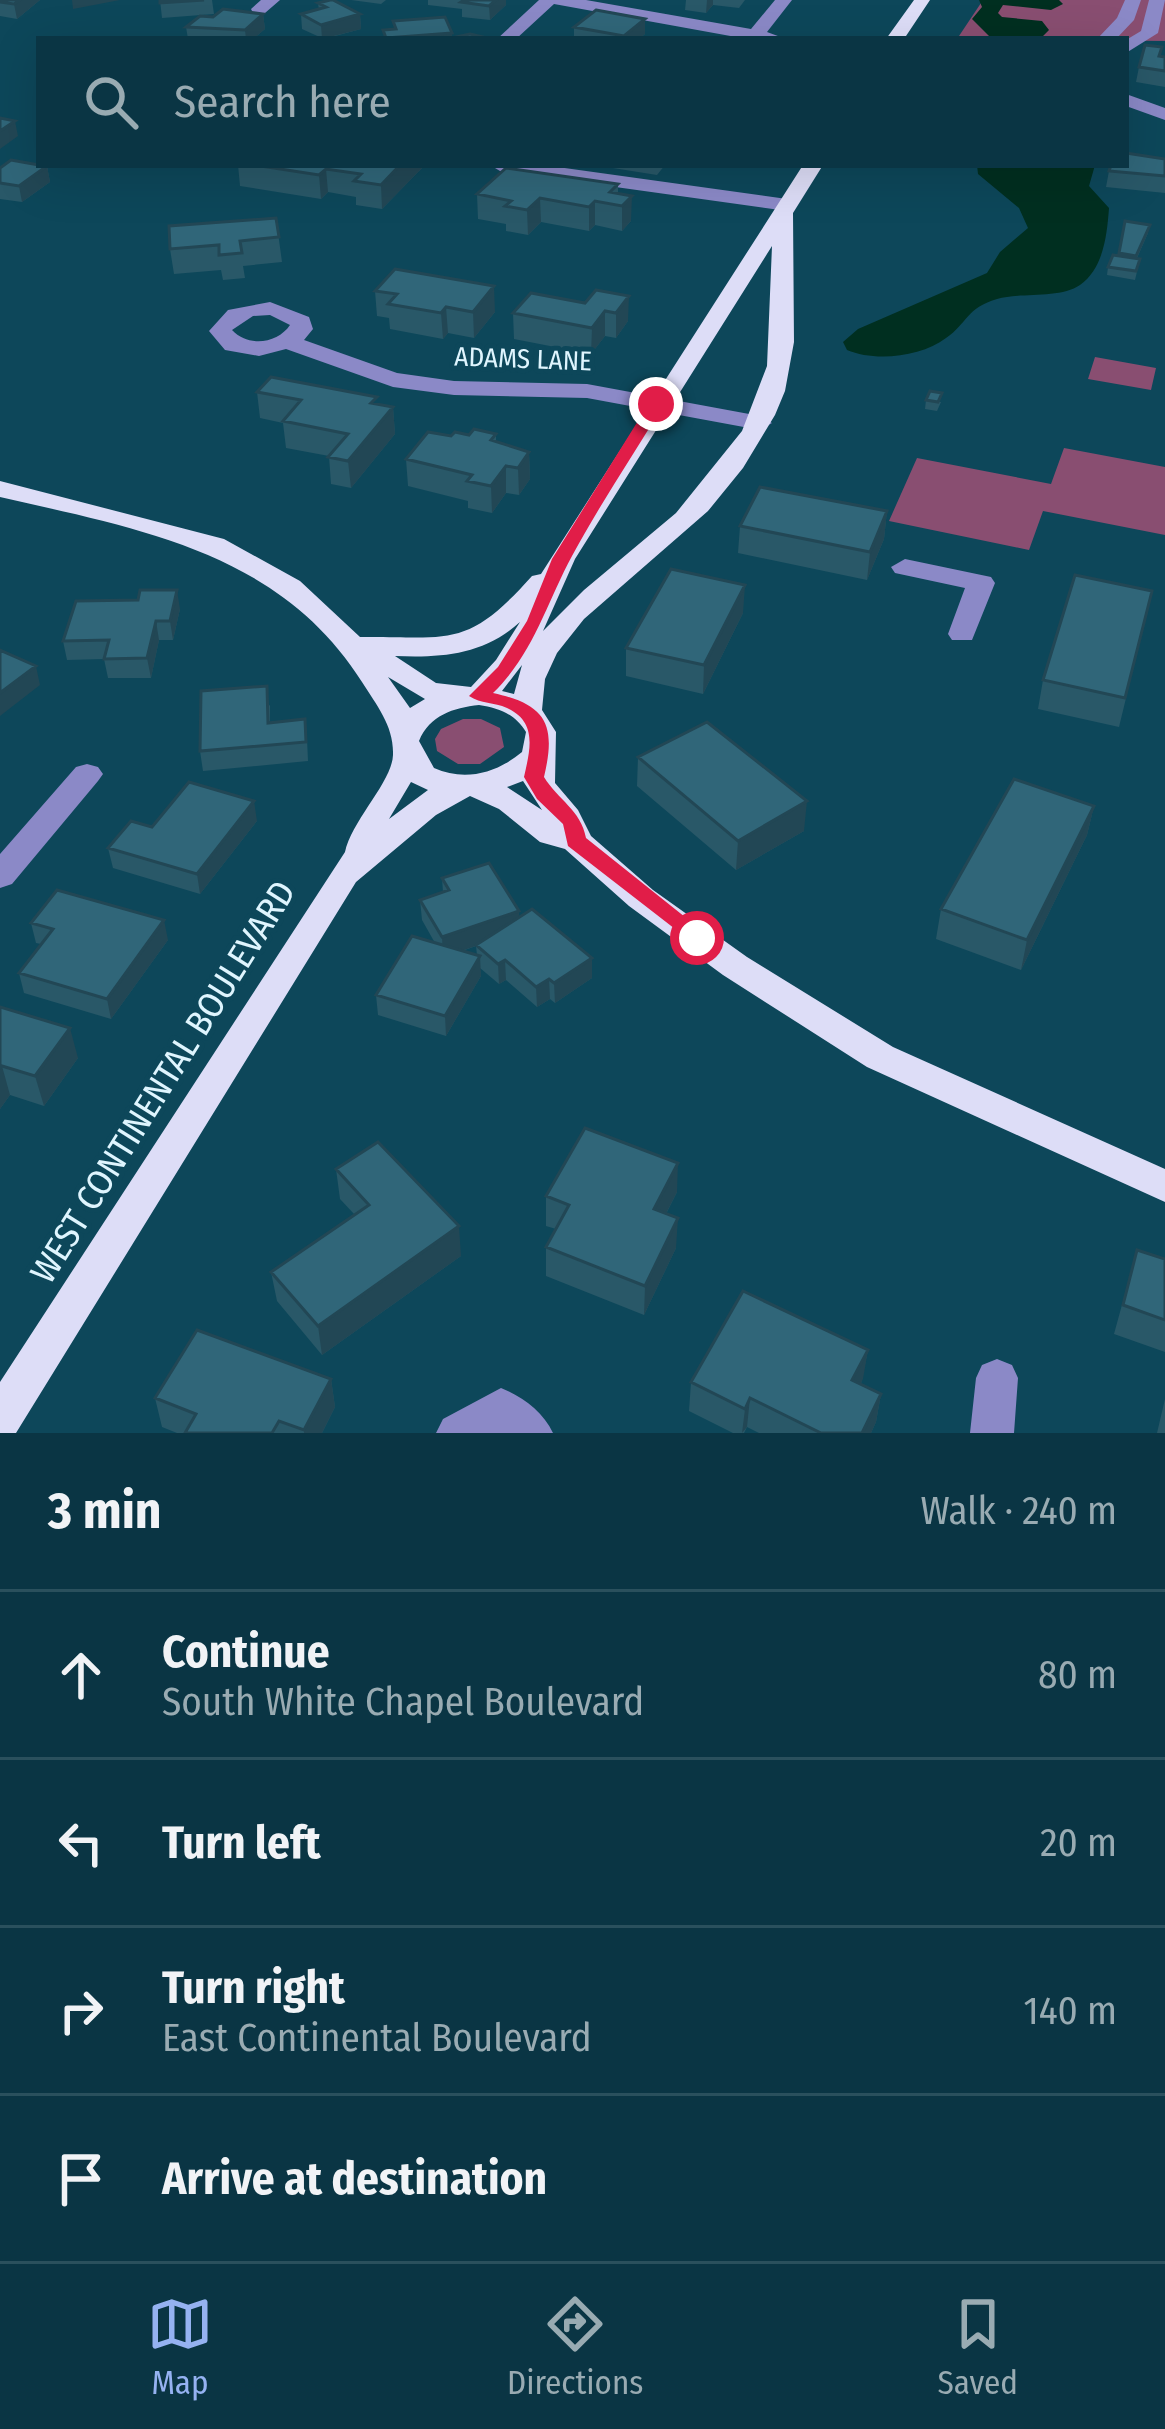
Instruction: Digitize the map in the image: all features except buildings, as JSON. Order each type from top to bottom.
[{"type":"main road","points":[[897,36],[922,0]]},
{"type":"main road","points":[[358,650],[476,642],[514,616],[561,559],[811,168]]},
{"type":"main road","points":[[527,712],[532,675],[560,631],[689,514],[729,469],[760,422],[782,356],[786,325],[779,264],[783,209]]},
{"type":"main road","points":[[0,489],[134,520],[215,545],[290,586],[358,650],[428,690],[514,704],[527,712],[541,733],[534,777],[544,794],[573,821],[576,841]]},
{"type":"main road","points":[[406,745],[425,710],[469,696],[505,671],[536,621],[561,559]]},
{"type":"main road","points":[[358,650],[370,677],[394,701],[406,745],[429,778],[510,801],[551,834],[576,841],[641,898],[735,966],[880,1057],[1165,1186]]},
{"type":"main road","name":"WEST CONTINENTAL BOULEVARD","points":[[0,1420],[361,852],[365,825],[394,793],[406,745]]},
{"type":"main road","points":[[470,786],[512,777],[537,756]]},
{"type":"main road","name":"WEST CONTINENTAL BOULEVARD","points":[[361,852],[392,834],[429,800],[470,786]]},
{"type":"street","points":[[510,36],[553,0],[755,36],[784,0]]},
{"type":"street","points":[[1109,36],[1125,20],[1132,0]]},
{"type":"street","points":[[1129,46],[1149,33],[1157,0]]},
{"type":"street","points":[[1129,101],[1165,114]]},
{"type":"street","points":[[519,168],[674,192],[682,198],[783,209]]},
{"type":"street","name":"ADAMS LANE","points":[[288,342],[393,380],[454,388],[587,391],[760,422]]},
{"type":"street","points":[[905,567],[982,583],[962,634]]},
{"type":"street","points":[[0,876],[87,774]]},
{"type":"street","points":[[992,1433],[997,1378]]},
{"type":"street","points":[[458,1433],[516,1420]]},
{"type":"shaded area","points":[[979,0],[1059,0],[1063,4],[1051,10],[1003,5],[998,13],[1042,21],[1049,30],[1043,36],[989,36],[972,19],[982,7]]},
{"type":"shaded area","points":[[983,0],[1165,0],[1165,41],[1129,41],[1129,36],[959,36]]},
{"type":"shaded area","points":[[977,168],[1094,168],[1089,186],[1109,208],[1099,260],[1088,278],[1072,289],[987,303],[924,350],[884,356],[847,350],[843,342],[858,329],[987,273],[1000,252],[1028,228],[1019,208],[978,174]]},
{"type":"shaded area","points":[[1095,357],[1156,368],[1151,390],[1088,379]]},
{"type":"shaded area","points":[[1064,448],[1165,467],[1165,535],[1043,511],[1029,550],[889,521],[917,458],[1051,484]]},
{"type":"shaded area","points":[[463,719],[481,719],[500,728],[504,747],[480,764],[458,764],[437,751],[435,739],[441,729]]},
{"type":"route","points":[[656,404],[561,559],[536,621],[505,671],[479,696],[514,704],[536,722],[542,744],[534,777],[544,794],[573,821],[576,841],[641,898],[697,938]]}]
